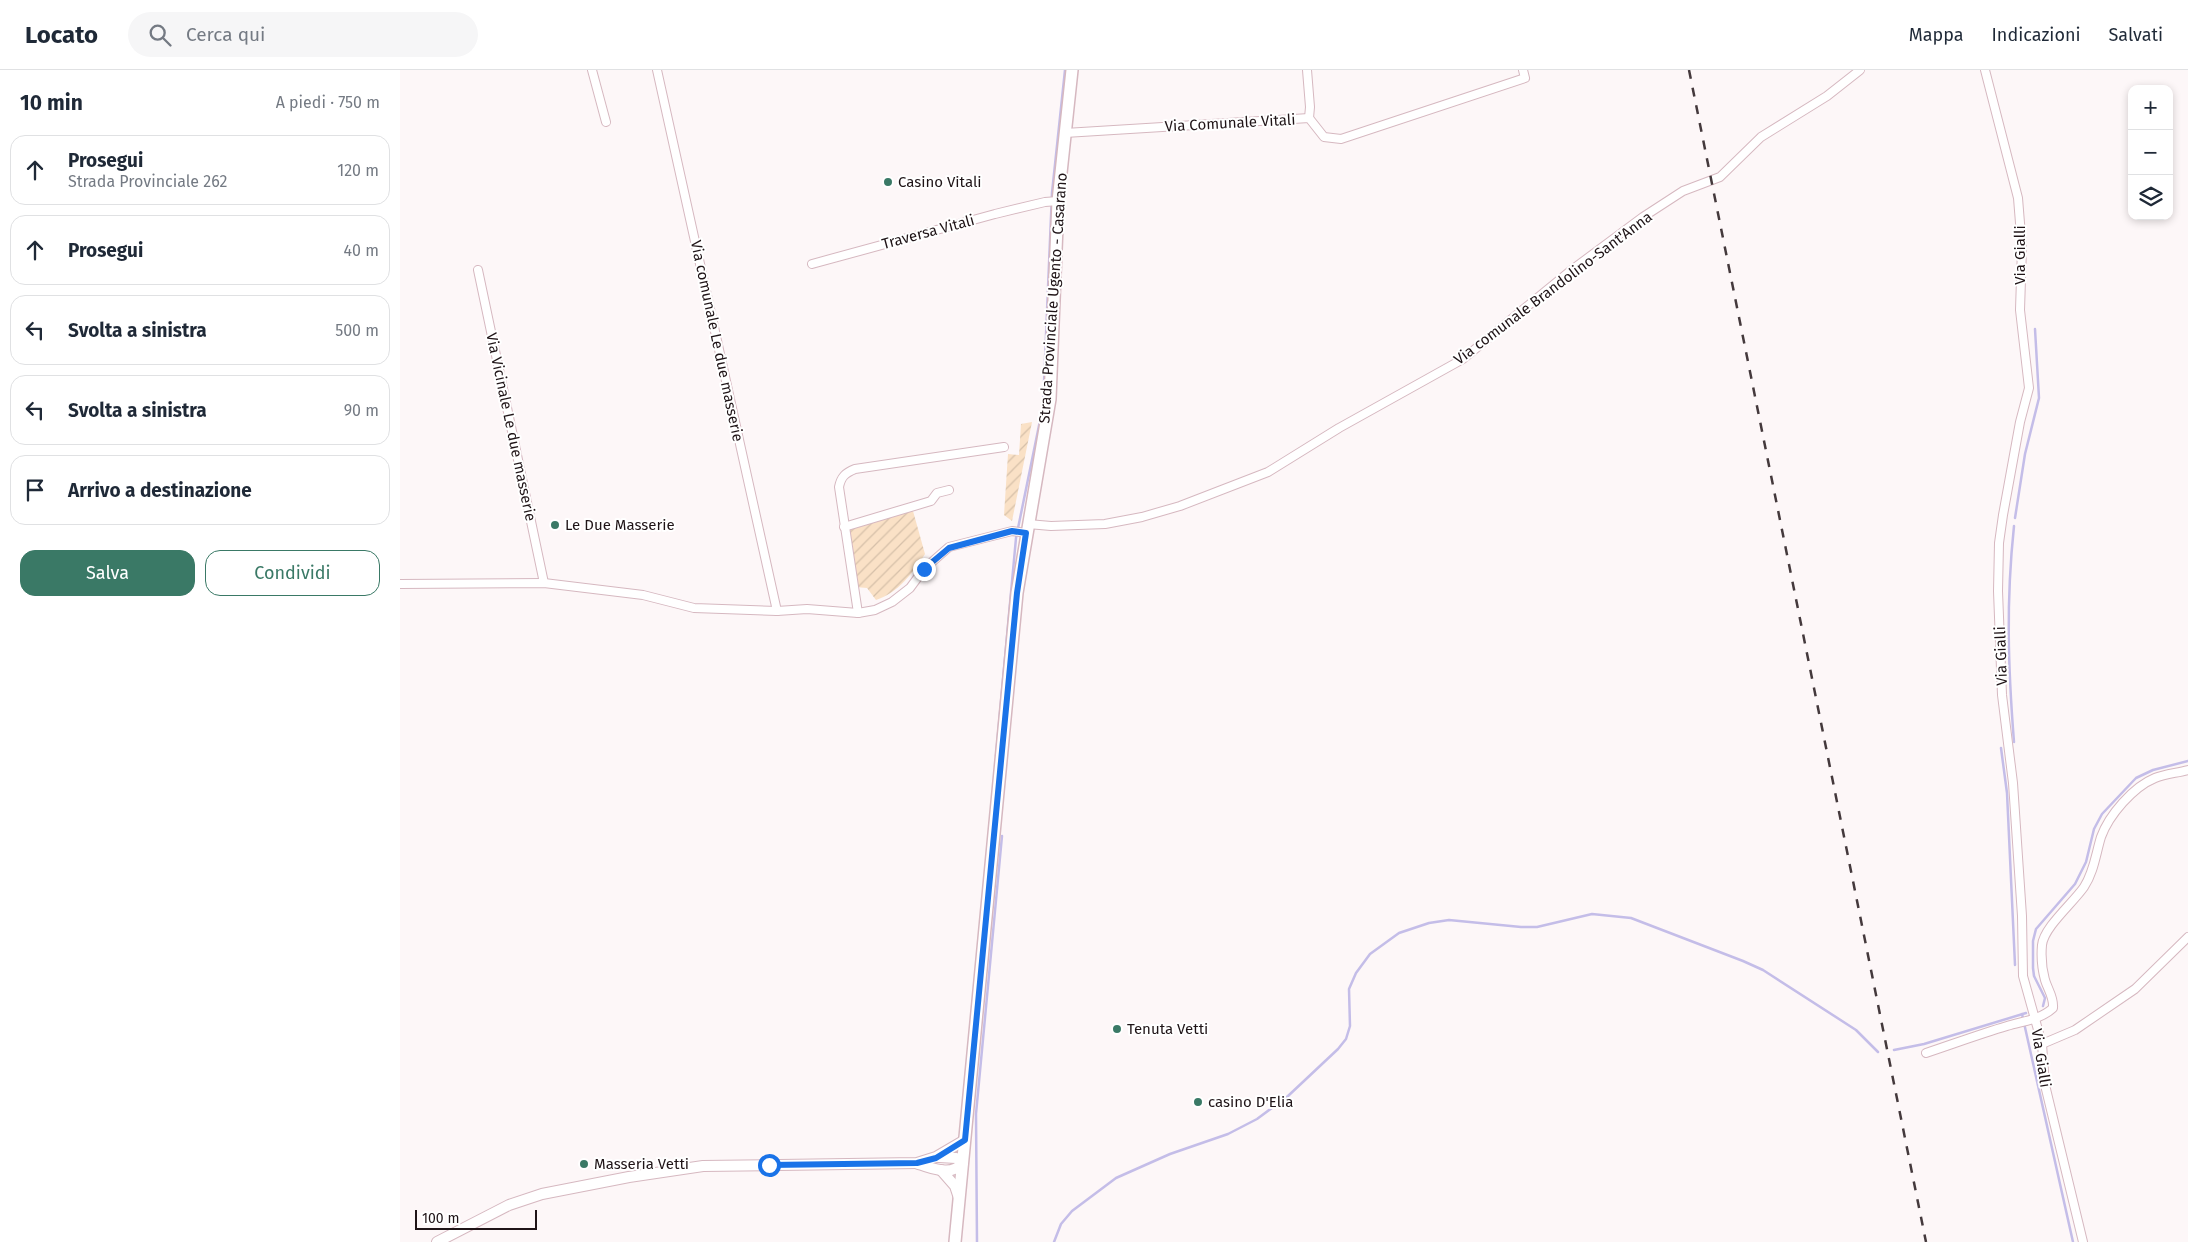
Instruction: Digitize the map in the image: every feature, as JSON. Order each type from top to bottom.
[{"type":"main road","name":"Strada Provinciale Ugento - Casarano","points":[[955,1242],[1017,593],[1050,398],[1058,201],[1072,70]]},
{"type":"street","points":[[592,70],[606,122]]},
{"type":"street","name":"Via comunale Le due masserie","points":[[657,70],[777,611]]},
{"type":"street","points":[[1307,70],[1309,118]]},
{"type":"street","name":"Via comunale Brandolino-Sant'Anna","points":[[400,584],[544,583],[643,595],[694,608],[777,611],[807,609],[858,613],[875,610],[892,602],[910,588],[924,569],[949,548],[1012,531],[1051,526],[1105,524],[1142,517],[1180,506],[1268,472],[1339,428],[1462,360],[1568,272],[1643,217],[1683,191],[1720,177],[1761,137],[1827,96],[1860,70]]},
{"type":"street","name":"Via Gialli","points":[[1985,70],[2018,198],[2020,218],[2020,310],[2029,388],[2020,422],[2003,516],[1999,543],[1998,592],[2002,695],[2013,783],[2022,916],[2023,976],[2032,1020],[2042,1044],[2045,1085],[2083,1242]]},
{"type":"street","name":"Via Comunale Vitali","points":[[1065,133],[1309,118],[1324,137],[1341,139],[1524,74]]},
{"type":"street","name":"Traversa Vitali","points":[[812,264],[902,238],[1045,202],[1058,201]]},
{"type":"street","name":"Via Vicinale Le due masserie","points":[[478,270],[544,583]]},
{"type":"street","points":[[858,613],[839,487],[840,480],[846,473],[1004,447]]},
{"type":"street","points":[[844,527],[931,501],[937,493],[949,490]]},
{"type":"street","points":[[1926,1053],[2032,1020],[2047,1014],[2053,1008],[2054,1000],[2043,969],[2044,936],[2085,886],[2102,836],[2122,804],[2140,787],[2154,778],[2188,770]]},
{"type":"street","points":[[2042,1044],[2075,1030],[2135,989],[2188,937]]},
{"type":"street","points":[[936,1158],[965,1140]]},
{"type":"street","points":[[437,1242],[509,1205],[542,1194],[629,1177],[703,1166],[917,1163],[936,1158],[956,1158],[963,1163],[958,1170],[941,1170],[917,1163]]},
{"type":"street","points":[[941,1170],[955,1186],[959,1201]]},
{"type":"shaded area","points":[[1032,422],[1012,521],[1004,515],[1008,454],[1019,455],[1021,424]]},
{"type":"shaded area","points":[[913,511],[925,554],[910,575],[898,587],[891,593],[876,600],[867,588],[855,587],[849,530]]},
{"type":"waterway","points":[[996,756],[1016,538],[1043,406],[1052,193],[1065,70]]},
{"type":"waterway","points":[[2015,518],[2025,454],[2039,398],[2035,329]]},
{"type":"waterway","points":[[2014,526],[2011,554],[2009,634],[2014,742]]},
{"type":"waterway","points":[[2001,748],[2007,793],[2015,965]]},
{"type":"waterway","points":[[2043,1006],[2045,998],[2034,976],[2033,968],[2033,941],[2036,929],[2075,884],[2086,862],[2094,829],[2102,814],[2136,778],[2153,770],[2188,761]]},
{"type":"waterway","points":[[977,1242],[976,1114],[1002,836]]},
{"type":"waterway","points":[[1054,1242],[1061,1224],[1072,1211],[1116,1178],[1170,1154],[1228,1134],[1257,1119],[1288,1096],[1338,1049],[1346,1039],[1350,1026],[1349,989],[1356,973],[1370,954],[1399,933],[1429,923],[1449,920],[1537,927],[1592,914],[1631,918],[1763,970],[1856,1030],[1878,1052]]},
{"type":"waterway","points":[[1894,1050],[1924,1044],[2026,1013]]},
{"type":"waterway","points":[[2022,1014],[2073,1242]]},
{"type":"railway","points":[[1689,70],[1926,1242]]},
{"type":"place","name":"Casino Vitali","points":[[888,182]]},
{"type":"place","name":"Le Due Masserie","points":[[555,525]]},
{"type":"place","name":"Tenuta Vetti","points":[[1117,1029]]},
{"type":"place","name":"casino D'Elia","points":[[1198,1102]]},
{"type":"place","name":"Masseria Vetti","points":[[584,1164]]},
{"type":"route","points":[[769,1165],[917,1163],[936,1158],[965,1140],[1017,593],[1026,533],[1012,531],[949,548],[924,569]]}]
